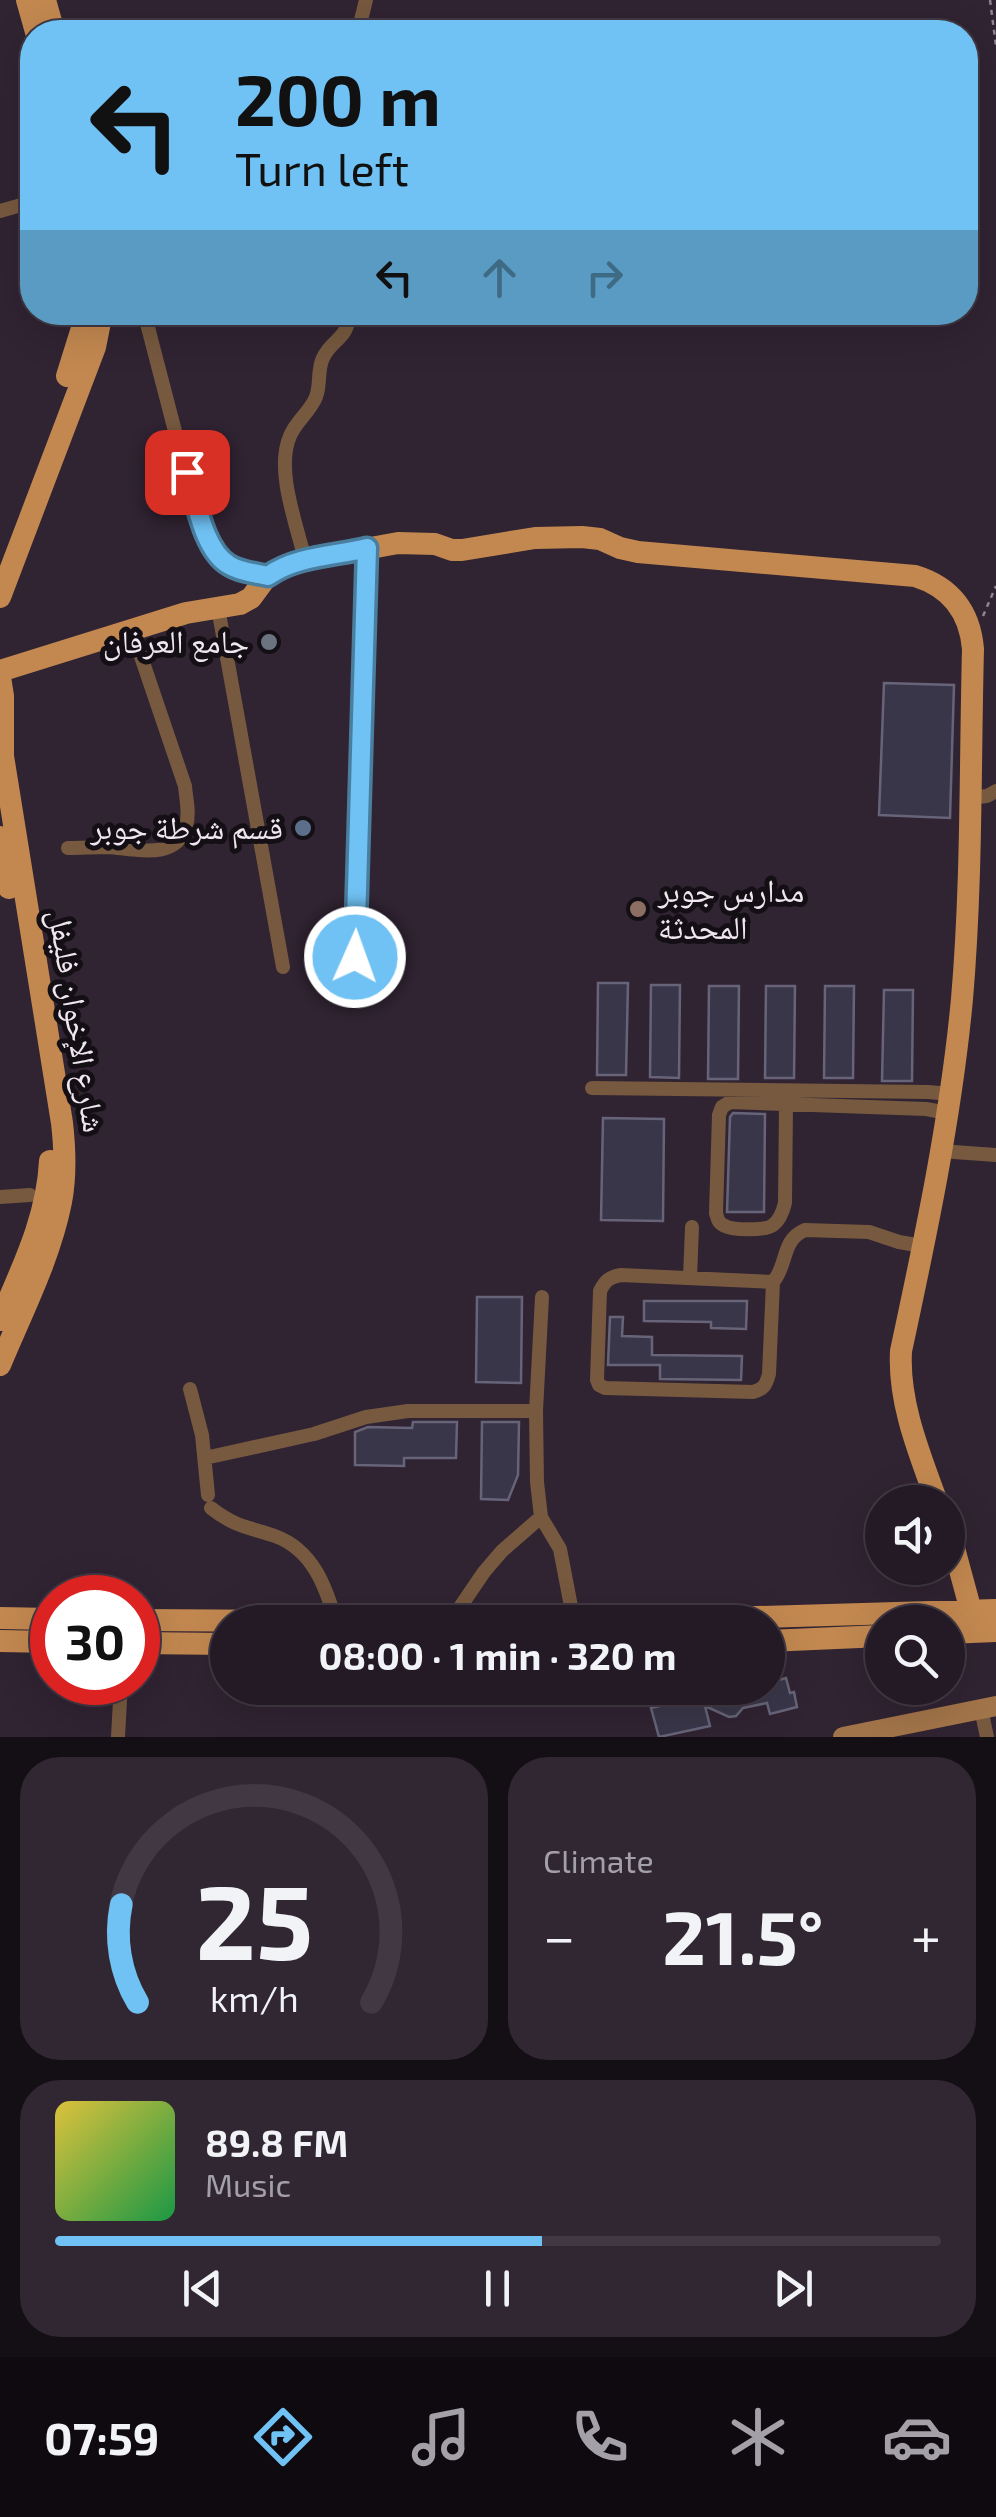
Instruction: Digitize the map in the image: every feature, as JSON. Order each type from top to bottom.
[{"type":"main road","points":[[0,556],[84,325]]},
{"type":"main road","points":[[0,597],[95,346],[99,325]]},
{"type":"main road","points":[[0,674],[186,612],[246,602],[268,576],[286,566],[408,542],[462,550],[536,538],[582,537],[638,552],[915,576],[952,596],[962,608],[972,634],[965,952],[949,1104],[901,1351],[900,1376],[931,1485]]},
{"type":"main road","name":"شارع الإخوان فليفل","points":[[0,674],[4,696],[3,756],[27,950],[64,1145],[64,1187],[0,1365]]},
{"type":"main road","name":"شارع الإخوان فليفل","points":[[1,849],[27,950]]},
{"type":"main road","name":"شارع الإخوان فليفل","points":[[0,1320],[46,1231]]},
{"type":"main road","points":[[964,1585],[971,1611]]},
{"type":"main road","points":[[785,1616],[996,1610]]},
{"type":"main road","points":[[0,1618],[30,1619]]},
{"type":"main road","points":[[160,1620],[210,1621]]},
{"type":"main road","points":[[965,1632],[996,1631]]},
{"type":"main road","points":[[785,1639],[865,1637]]},
{"type":"main road","points":[[0,1641],[30,1642]]},
{"type":"main road","points":[[160,1643],[210,1644]]},
{"type":"main road","points":[[842,1737],[988,1708]]},
{"type":"street","points":[[147,325],[210,544],[227,564],[268,576]]},
{"type":"street","points":[[305,560],[284,471],[286,450],[292,432],[315,400],[321,362],[348,325]]},
{"type":"street","points":[[355,957],[367,548]]},
{"type":"street","points":[[218,608],[283,966]]},
{"type":"street","points":[[68,848],[156,851],[173,846],[186,830],[185,786],[132,630]]},
{"type":"street","points":[[970,798],[996,791]]},
{"type":"street","points":[[592,1088],[928,1092],[949,1104]]},
{"type":"street","points":[[786,1106],[782,1213],[766,1229],[727,1228],[716,1213],[722,1106],[730,1102],[776,1102],[786,1106],[926,1109],[949,1104]]},
{"type":"street","points":[[940,1151],[996,1155]]},
{"type":"street","points":[[0,1196],[30,1195]]},
{"type":"street","points":[[690,1278],[692,1226]]},
{"type":"street","points":[[773,1282],[611,1277],[600,1291],[596,1380],[605,1388],[760,1390],[766,1386],[769,1374],[773,1282],[779,1275],[788,1243],[796,1234],[804,1230],[869,1232],[922,1246]]},
{"type":"street","points":[[542,1297],[537,1482],[541,1517],[560,1548],[571,1605]]},
{"type":"street","points":[[190,1390],[206,1458],[210,1502],[236,1525],[274,1536],[300,1552],[319,1575],[331,1605]]},
{"type":"street","points":[[206,1458],[314,1434],[387,1412],[536,1411]]},
{"type":"street","points":[[462,1605],[502,1551],[541,1517]]},
{"type":"street","points":[[118,1737],[119,1705]]},
{"type":"street","points":[[987,1737],[988,1708]]},
{"type":"path","points":[[990,0],[996,46]]},
{"type":"path","points":[[972,634],[996,586]]},
{"type":"building","points":[[884,683],[954,685],[950,818],[879,815]]},
{"type":"building","points":[[598,983],[628,983],[626,1075],[597,1075]]},
{"type":"building","points":[[651,985],[680,985],[679,1078],[650,1077]]},
{"type":"building","points":[[709,986],[739,986],[738,1079],[708,1079]]},
{"type":"building","points":[[766,986],[795,986],[794,1078],[765,1078]]},
{"type":"building","points":[[825,986],[854,986],[853,1078],[824,1078]]},
{"type":"building","points":[[884,990],[913,990],[912,1081],[882,1081]]},
{"type":"building","points":[[733,1113],[765,1114],[764,1212],[727,1212]]},
{"type":"building","points":[[603,1118],[664,1119],[663,1221],[601,1220]]},
{"type":"building","points":[[477,1297],[522,1297],[521,1383],[476,1382]]},
{"type":"building","points":[[644,1301],[747,1301],[746,1329],[711,1328],[711,1322],[644,1321]]},
{"type":"building","points":[[610,1317],[623,1317],[622,1336],[652,1337],[652,1355],[742,1356],[741,1380],[660,1379],[660,1365],[608,1365]]},
{"type":"building","points":[[413,1422],[457,1422],[456,1458],[404,1458],[404,1466],[355,1465],[355,1432],[368,1427],[412,1428]]},
{"type":"building","points":[[482,1422],[519,1422],[518,1475],[508,1500],[481,1499]]},
{"type":"building","points":[[785,1678],[790,1693],[794,1692],[797,1707],[770,1714],[768,1705],[785,1705]]},
{"type":"building","points":[[663,1705],[757,1705],[729,1717],[705,1706],[710,1726],[659,1737],[651,1708]]},
{"type":"place","name":"جامع العرفان","points":[[269,642]]},
{"type":"place","name":"قسم شرطة جوبر","points":[[303,828]]},
{"type":"place","name":"مدارس جوبر المحدثة","points":[[638,909]]},
{"type":"route","points":[[187,472],[210,544],[220,559],[234,568],[268,576],[305,560],[367,548],[355,957]]}]
